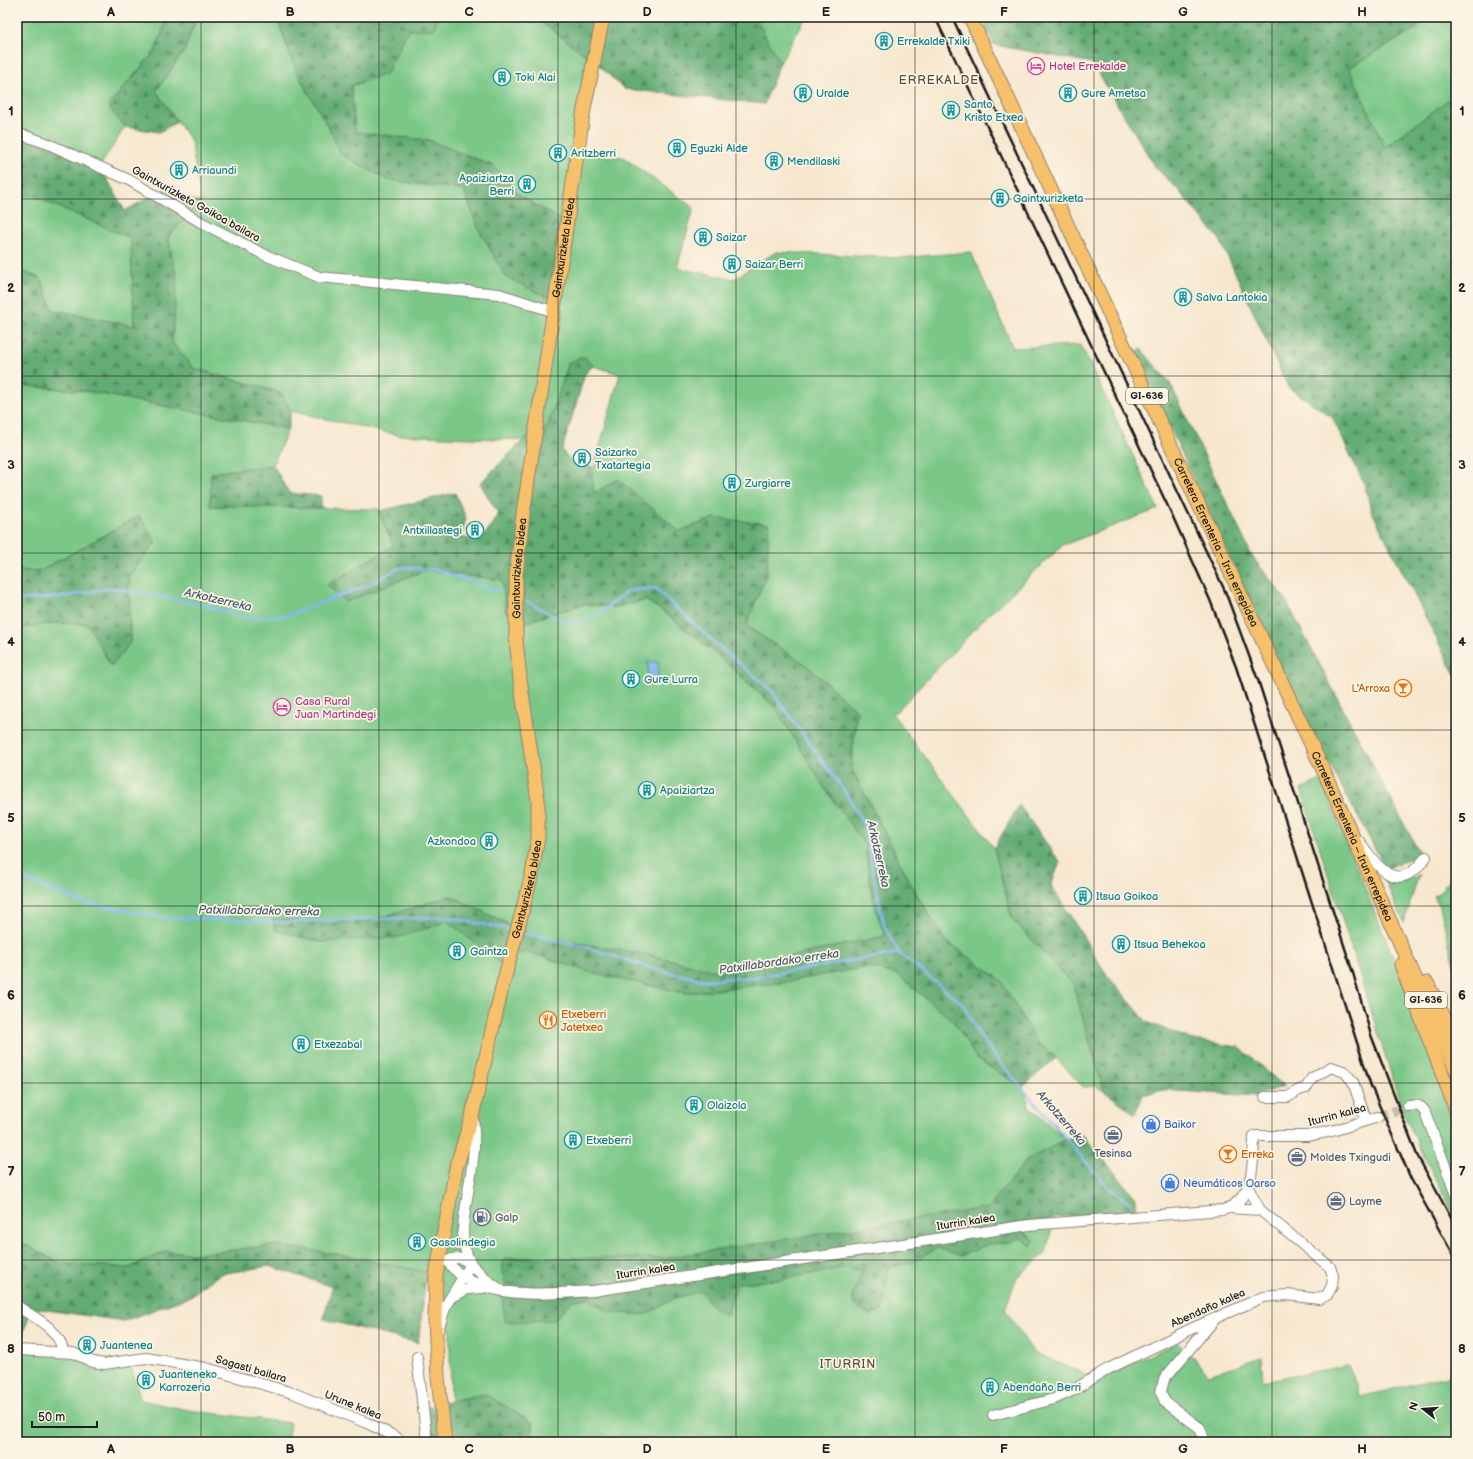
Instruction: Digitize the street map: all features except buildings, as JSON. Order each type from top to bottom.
[{"type":"main road","name":"Gaintxurizketa bidea","points":[[445,1442],[438,1377],[434,1306],[436,1275],[456,1168],[472,1116],[502,988],[532,874],[537,843],[538,800],[520,678],[516,639],[515,590],[523,514],[555,312],[584,110],[592,63],[603,17]]},
{"type":"main road","name":"Carretera Errenteria – Irun errepidea","points":[[970,17],[1350,829],[1456,1070]]},
{"type":"main road","points":[[1383,903],[1384,922],[1456,1110]]},
{"type":"main road","points":[[1395,931],[1404,937],[1456,1040]]},
{"type":"main road","name":"Gaintxurizketa bidea","points":[[436,1336],[447,1261],[468,1152],[472,1116]]},
{"type":"main road","name":"Gaintxurizketa bidea","points":[[447,1261],[445,1252],[449,1227],[448,1213]]},
{"type":"main road","name":"Gaintxurizketa bidea","points":[[436,1275],[447,1261]]},
{"type":"street","name":"Gaintxurizketa Goikoa bailara","points":[[17,133],[46,143],[129,180],[211,228],[265,255],[319,277],[499,294],[555,312]]},
{"type":"street","points":[[1350,829],[1368,854],[1387,874],[1399,877],[1410,875],[1417,869],[1426,857]]},
{"type":"street","points":[[1265,1097],[1288,1097],[1306,1088],[1312,1078],[1331,1067],[1345,1072],[1353,1082],[1366,1120]]},
{"type":"street","points":[[1408,1106],[1419,1106],[1424,1112],[1456,1196]]},
{"type":"street","points":[[471,1264],[464,1244],[462,1230],[474,1153],[475,1135],[472,1116]]},
{"type":"street","name":"Iturrin kalea","points":[[451,1297],[468,1289],[489,1288],[548,1294],[593,1291],[1024,1226],[1223,1210],[1230,1208],[1242,1199],[1248,1188],[1252,1171],[1254,1136],[1307,1136],[1332,1131],[1378,1116]]},
{"type":"street","points":[[1248,1188],[1260,1210]]},
{"type":"street","points":[[1230,1208],[1260,1210]]},
{"type":"street","name":"Abendaño kalea","points":[[993,1415],[1054,1399],[1074,1390],[1106,1370],[1217,1317],[1263,1297],[1288,1295],[1319,1299],[1328,1295],[1332,1286],[1333,1276],[1330,1267],[1260,1210]]},
{"type":"street","points":[[447,1261],[459,1258],[471,1264],[485,1278],[501,1290]]},
{"type":"street","name":"Iturrin kalea","points":[[447,1261],[463,1277],[489,1288]]},
{"type":"street","points":[[436,1336],[451,1297],[471,1264]]},
{"type":"street","points":[[17,1306],[49,1328],[57,1336],[62,1343],[63,1352]]},
{"type":"street","points":[[1206,1442],[1200,1428],[1165,1402],[1161,1392],[1164,1379],[1217,1317]]},
{"type":"street","name":"Sagasti bailara","points":[[17,1350],[73,1353],[93,1362],[104,1364],[146,1358],[162,1359],[206,1368],[293,1393]]},
{"type":"street","points":[[417,1356],[427,1442]]},
{"type":"street","name":"Urune kalea","points":[[293,1393],[367,1422],[396,1437],[401,1442]]},
{"type":"green space","points":[[17,17],[168,17],[155,51],[108,106],[125,127],[100,166],[17,135]]},
{"type":"green space","points":[[168,17],[197,17],[184,51],[156,91],[177,122],[159,132],[125,127],[108,106],[155,51]]},
{"type":"green space","points":[[197,17],[277,17],[295,69],[329,128],[341,154],[388,180],[464,190],[478,228],[562,221],[519,195],[494,166],[428,140],[355,133],[351,86],[387,73],[408,30],[433,29],[438,17],[535,17],[595,62],[571,154],[623,157],[694,208],[677,268],[734,279],[776,252],[899,258],[971,252],[1013,348],[1081,345],[1158,509],[1063,545],[986,617],[896,712],[891,712],[994,848],[1012,919],[1073,984],[1104,1091],[1096,1086],[1083,1087],[1056,1058],[1036,1041],[1001,980],[945,940],[915,892],[851,767],[857,711],[805,664],[746,626],[767,573],[715,518],[679,531],[593,494],[591,467],[594,467],[620,374],[593,366],[585,357],[569,362],[547,428],[523,440],[397,435],[291,411],[281,393],[193,368],[172,342],[177,280],[168,237],[201,201],[191,141],[156,91],[184,51]]},
{"type":"green space","points":[[277,17],[438,17],[433,29],[408,30],[387,73],[351,86],[355,132],[428,140],[494,166],[519,195],[562,221],[549,298],[506,277],[478,228],[464,190],[388,180],[341,154],[329,128],[295,69]]},
{"type":"green space","points":[[535,17],[755,17],[780,63],[764,104],[624,89],[595,62]]},
{"type":"green space","points":[[755,17],[806,17],[780,63]]},
{"type":"green space","points":[[982,17],[1428,17],[1420,26],[1349,68],[1385,147],[1456,94],[1456,677],[1371,510],[1365,486],[1332,417],[1288,387],[1220,240],[1178,190],[1156,168],[1092,63],[994,45]]},
{"type":"green space","points":[[1428,17],[1456,17],[1456,94],[1385,148],[1349,68],[1420,26]]},
{"type":"green space","points":[[17,135],[100,166],[125,211],[165,188],[201,202],[168,237],[177,280],[172,342],[193,368],[281,393],[291,411],[288,429],[85,391],[17,385],[17,275],[24,272],[41,279],[53,310],[134,326],[131,238],[31,195],[17,196]]},
{"type":"green space","points":[[31,195],[131,238],[134,326],[53,310],[41,279],[24,272],[17,275],[17,196]]},
{"type":"green space","points":[[1141,349],[1170,383],[1252,556],[1284,597],[1420,854],[1386,869],[1299,708],[1135,352]]},
{"type":"green space","points":[[585,357],[593,366],[585,374],[562,450],[569,459],[591,467],[594,493],[618,479],[679,531],[715,518],[769,524],[767,573],[746,626],[805,664],[857,711],[851,767],[915,892],[945,940],[1001,980],[1036,1041],[1056,1058],[1023,1087],[977,1059],[954,1022],[897,974],[867,967],[779,983],[685,993],[592,973],[526,951],[499,963],[448,921],[400,937],[320,942],[276,931],[273,919],[363,923],[451,896],[538,937],[650,955],[720,972],[885,936],[872,897],[865,845],[826,790],[775,707],[716,654],[664,612],[646,600],[616,607],[583,604],[523,623],[506,611],[502,580],[425,570],[346,602],[327,585],[393,546],[379,511],[455,493],[466,518],[461,537],[481,541],[498,514],[480,483],[523,440],[547,428],[569,362]]},
{"type":"green space","points":[[17,385],[85,391],[288,429],[273,465],[211,473],[210,506],[378,509],[393,546],[328,585],[346,602],[425,570],[502,580],[506,611],[523,623],[583,604],[616,607],[646,600],[665,612],[716,654],[775,707],[826,790],[865,845],[872,897],[885,936],[720,972],[650,955],[538,937],[451,896],[363,923],[273,919],[276,931],[320,942],[400,937],[448,921],[499,962],[526,951],[592,973],[685,993],[779,983],[867,967],[897,974],[954,1022],[977,1059],[1023,1087],[1029,1106],[1094,1165],[1057,1206],[1046,1253],[1017,1277],[1005,1309],[1033,1352],[1098,1380],[1178,1342],[1209,1375],[1261,1357],[1263,1381],[1349,1365],[1360,1397],[1456,1374],[1456,1442],[532,1442],[533,1423],[485,1394],[451,1401],[449,1302],[427,1272],[274,1245],[199,1254],[167,1251],[129,1268],[59,1263],[17,1240],[17,629],[55,623],[88,624],[111,666],[130,643],[129,576],[156,542],[139,516],[40,571],[17,570]]},
{"type":"green space","points":[[273,465],[289,493],[321,496],[321,508],[210,506],[211,473]]},
{"type":"green space","points":[[139,516],[156,542],[129,576],[130,643],[111,667],[88,624],[55,623],[17,629],[17,570],[40,571]]},
{"type":"green space","points":[[1321,780],[1411,1001],[1456,1131],[1456,1217],[1447,1202],[1404,1115],[1301,789]]},
{"type":"green space","points":[[1019,805],[1060,862],[1051,885],[1107,975],[1147,1022],[1193,1040],[1239,1047],[1284,1086],[1256,1096],[1162,1090],[1143,1095],[1135,1114],[1104,1091],[1073,984],[1012,919],[994,848]]},
{"type":"green space","points":[[1456,873],[1456,972],[1440,907],[1434,896],[1440,892],[1453,874]]},
{"type":"green space","points":[[1419,874],[1404,923],[1383,876],[1401,881],[1410,879]]},
{"type":"green space","points":[[1083,1135],[1136,1198],[1137,1208],[1120,1213],[1061,1217],[600,1288],[505,1285],[502,1271],[504,1259],[509,1258],[664,1258],[987,1208],[1027,1160],[1063,1141]]},
{"type":"green space","points":[[1021,1229],[1034,1240],[1031,1246],[1020,1237],[1012,1242],[989,1244],[961,1256],[937,1248],[912,1263],[888,1267],[882,1311],[869,1315],[854,1304],[852,1297],[863,1270],[844,1268],[778,1280],[738,1283],[726,1316],[710,1304],[702,1291],[675,1298],[644,1315],[609,1312],[587,1298],[573,1300],[554,1320],[505,1322],[502,1296],[603,1293]]},
{"type":"green space","points":[[17,1240],[59,1263],[129,1268],[167,1251],[199,1254],[274,1245],[344,1255],[427,1272],[418,1343],[323,1319],[332,1287],[270,1266],[220,1274],[189,1297],[124,1321],[32,1308],[20,1342],[17,1343]]},
{"type":"green space","points":[[20,1342],[76,1356],[130,1362],[141,1400],[188,1410],[290,1423],[287,1442],[17,1442],[17,1343]]},
{"type":"green space","points":[[485,1394],[533,1423],[532,1442],[432,1442],[427,1408]]},
{"type":"water","points":[[648,662],[658,662],[658,679],[648,679]]},
{"type":"waterway","name":"Arkotzerreka","points":[[17,600],[60,597],[113,588],[190,602],[249,618],[286,616],[369,585],[401,567],[437,570],[500,591]]},
{"type":"waterway","name":"Arkotzerreka","points":[[526,601],[560,619],[579,624],[600,613],[627,591],[655,588],[714,642],[770,689],[843,789],[863,822],[884,925],[899,953],[963,1004],[978,1033],[998,1060],[1108,1187],[1130,1203]]},
{"type":"waterway","name":"Patxillabordako erreka","points":[[17,872],[29,881],[81,902],[165,918],[286,922],[445,917],[509,929]]},
{"type":"waterway","name":"Patxillabordako erreka","points":[[524,933],[586,947],[657,970],[705,980],[755,977],[899,953]]},
{"type":"tunnel","points":[[1378,1117],[1408,1106]]},
{"type":"railway","points":[[935,17],[1173,517],[1210,600],[1236,667],[1371,1086],[1411,1179],[1456,1260]]},
{"type":"railway","points":[[952,17],[1225,591],[1258,680],[1353,973],[1371,1035],[1417,1155],[1456,1227]]},
{"type":"place","name":"Errekalde Txiki","points":[[884,41]]},
{"type":"place","name":"Hotel Errekalde","points":[[1036,66]]},
{"type":"place","name":"Toki Alai","points":[[502,77]]},
{"type":"place","name":"Uralde","points":[[803,93]]},
{"type":"place","name":"Gure Ametsa","points":[[1068,93]]},
{"type":"place","name":"Santo Kristo Etxea","points":[[951,110]]},
{"type":"place","name":"Eguzki Alde","points":[[677,148]]},
{"type":"place","name":"Aritzberri","points":[[558,153]]},
{"type":"place","name":"Mendilaski","points":[[774,161]]},
{"type":"place","name":"Arriaundi","points":[[179,170]]},
{"type":"place","name":"Apaiziartza Berri","points":[[527,184]]},
{"type":"place","name":"Gaintxurizketa","points":[[1000,198]]},
{"type":"place","name":"Saizar","points":[[703,237]]},
{"type":"place","name":"Saizar Berri","points":[[732,264]]},
{"type":"place","name":"Salva Lantokia","points":[[1183,297]]},
{"type":"place","name":"Saizarko Txatartegia","points":[[582,458]]},
{"type":"place","name":"Zurgiarre","points":[[732,483]]},
{"type":"place","name":"Antxillastegi","points":[[475,530]]},
{"type":"place","name":"Gure Lurra","points":[[631,679]]},
{"type":"place","name":"L'Arroxa","points":[[1403,688]]},
{"type":"place","name":"Casa Rural Juan Martindegi","points":[[282,707]]},
{"type":"place","name":"Apaiziartza","points":[[647,790]]},
{"type":"place","name":"Azkondoa","points":[[489,841]]},
{"type":"place","name":"Itsua Goikoa","points":[[1083,896]]},
{"type":"place","name":"Itsua Behekoa","points":[[1121,944]]},
{"type":"place","name":"Gaintza","points":[[457,951]]},
{"type":"place","name":"Etxeberri Jatetxea","points":[[548,1020]]},
{"type":"place","name":"Etxezabal","points":[[301,1044]]},
{"type":"place","name":"Olaizola","points":[[694,1105]]},
{"type":"place","name":"Baikor","points":[[1151,1124]]},
{"type":"place","name":"Tesinsa","points":[[1113,1135]]},
{"type":"place","name":"Etxeberri","points":[[573,1140]]},
{"type":"place","name":"Erreka","points":[[1228,1154]]},
{"type":"place","name":"Moldes Txingudi","points":[[1297,1157]]},
{"type":"place","name":"Neumáticos Oarso","points":[[1170,1183]]},
{"type":"place","name":"Layme","points":[[1336,1201]]},
{"type":"place","name":"Galp","points":[[482,1217]]},
{"type":"place","name":"Gasolindegia","points":[[417,1242]]},
{"type":"place","name":"Juantenea","points":[[87,1345]]},
{"type":"place","name":"Juanteneko Karrozeria","points":[[146,1380]]},
{"type":"place","name":"Abendaño Berri","points":[[990,1387]]},
{"type":"district","name":"ERREKALDE","points":[[939,80]]},
{"type":"district","name":"ITURRIN","points":[[848,1364]]}]
